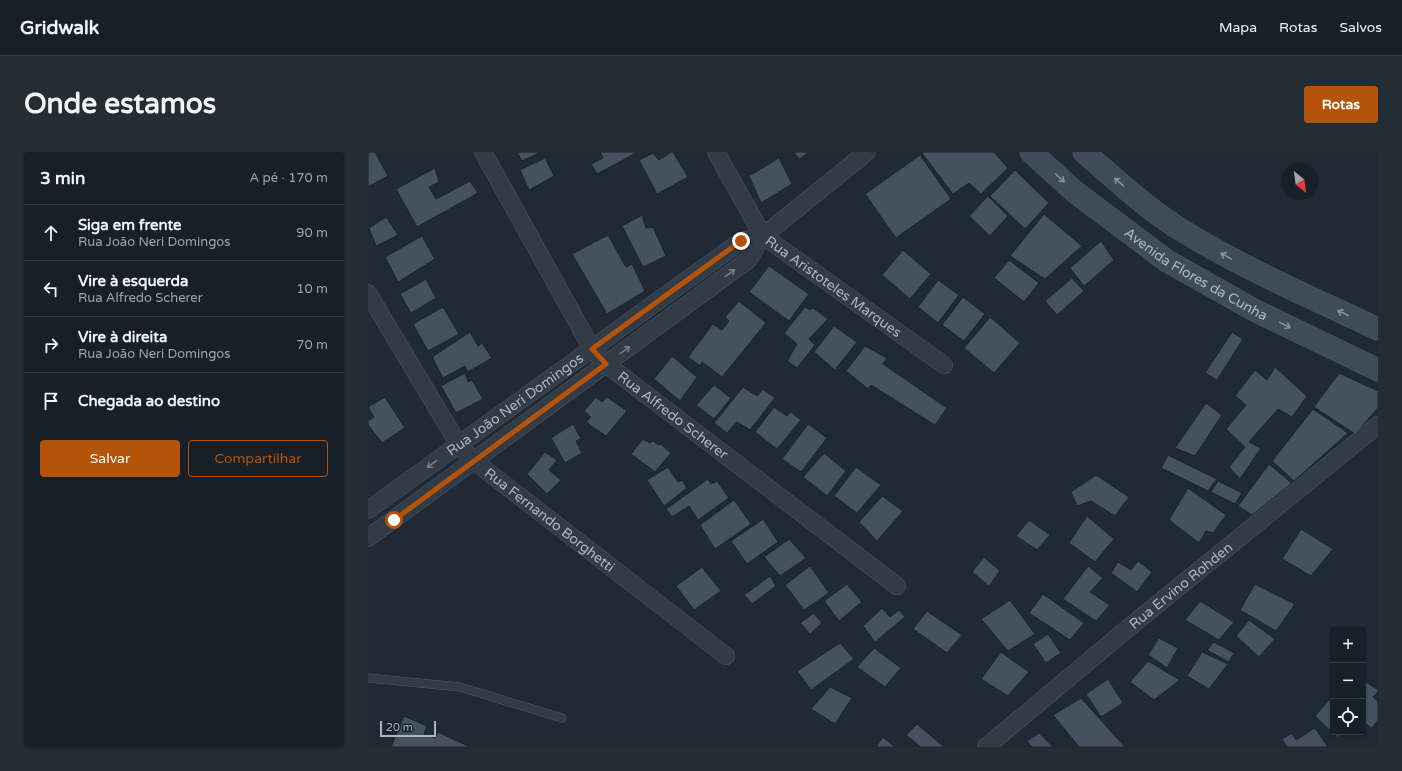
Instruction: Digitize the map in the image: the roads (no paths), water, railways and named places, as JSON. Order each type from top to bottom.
[{"type":"main road","name":"Avenida Flores da Cunha","points":[[1031,152],[1075,192],[1167,261],[1256,311],[1378,370]]},
{"type":"main road","name":"Avenida Flores da Cunha","points":[[1084,152],[1144,204],[1182,230],[1266,276],[1378,329]]},
{"type":"street","name":"Rua Alfredo Scherer","points":[[483,152],[592,349],[606,364],[897,586]]},
{"type":"street","name":"Rua Aristoteles Marques","points":[[716,152],[763,236],[944,365]]},
{"type":"street","name":"Rua João Neri Domingos","points":[[368,538],[748,260],[763,236],[867,152]]},
{"type":"street","name":"Rua João Neri Domingos","points":[[371,502],[459,445],[741,241],[763,236]]},
{"type":"street","name":"Rua Fernando Borghetti","points":[[368,293],[459,445],[474,461],[726,656]]},
{"type":"street","name":"Rua Ervino Rohden","points":[[986,747],[1126,629],[1378,426]]},
{"type":"street","points":[[371,502],[394,520]]},
{"type":"lane","points":[[368,678],[460,687],[562,718]]}]
